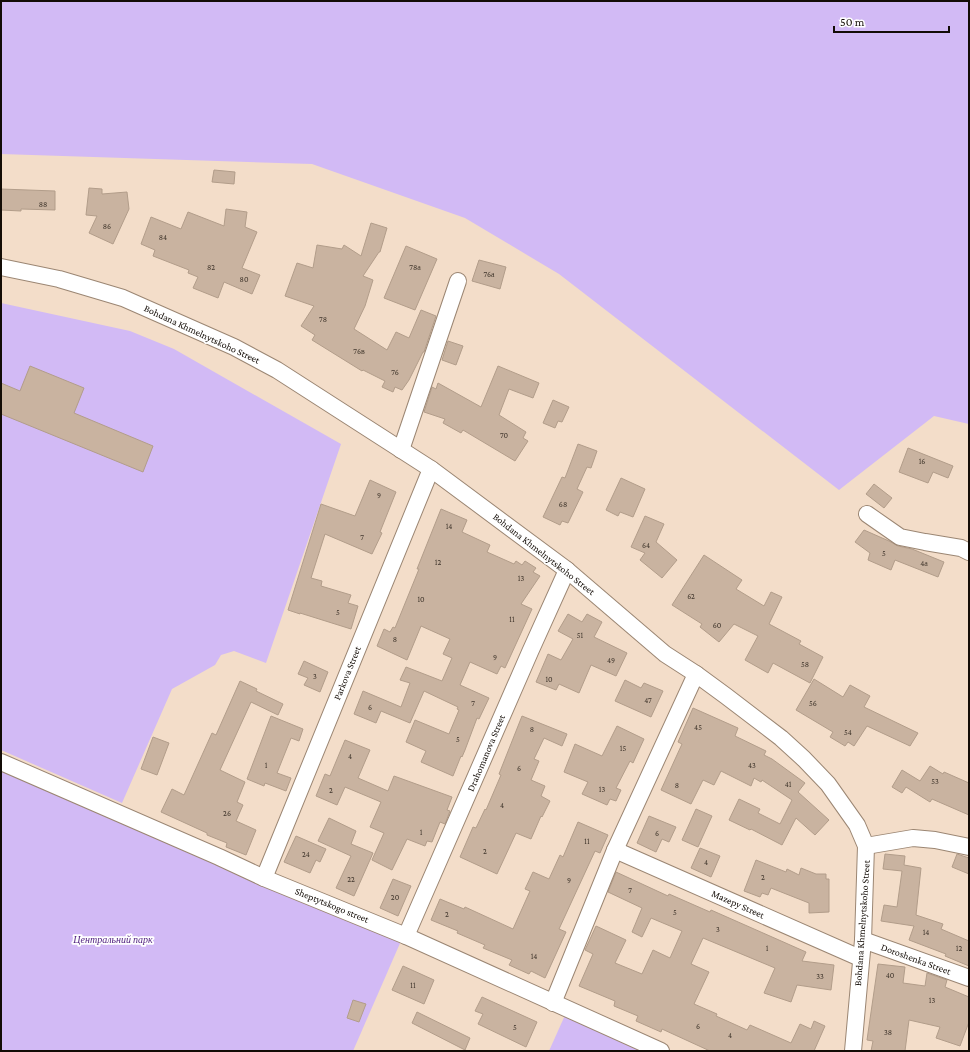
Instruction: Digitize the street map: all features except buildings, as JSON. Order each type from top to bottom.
[{"type":"street","name":"Bohdana Khmelnytskoho Street","points":[[1,267],[59,279],[109,293],[169,317],[234,347],[277,370],[431,468],[567,570],[665,654],[696,674],[781,738],[804,759],[828,784],[857,825],[866,846],[862,940],[853,1051]]},
{"type":"street","points":[[401,450],[458,281]]},
{"type":"street","name":"Parkova Street","points":[[264,878],[431,468]]},
{"type":"street","points":[[866,514],[900,537],[960,548],[969,552]]},
{"type":"street","name":"Drahomanova Street","points":[[406,936],[567,570]]},
{"type":"street","points":[[553,1003],[615,850],[696,674]]},
{"type":"street","name":"Sheptytskogo street","points":[[1,762],[264,878],[406,936],[661,1051]]},
{"type":"street","points":[[866,846],[913,838],[936,840],[969,847]]},
{"type":"street","name":"Mazepy Street","points":[[615,850],[860,958]]},
{"type":"street","name":"Doroshenka Street","points":[[862,940],[969,978]]},
{"type":"green space","points":[[1,1],[969,1],[969,424],[934,416],[839,490],[559,274],[465,218],[312,164],[1,154]]},
{"type":"green space","points":[[1,303],[130,331],[174,349],[341,444],[266,663],[234,651],[221,655],[215,665],[172,689],[122,803],[1,750]]},
{"type":"green space","name":"Центральний парк","points":[[1,768],[401,941],[353,1051],[1,1051]]},
{"type":"green space","points":[[566,1013],[647,1051],[549,1051]]}]
